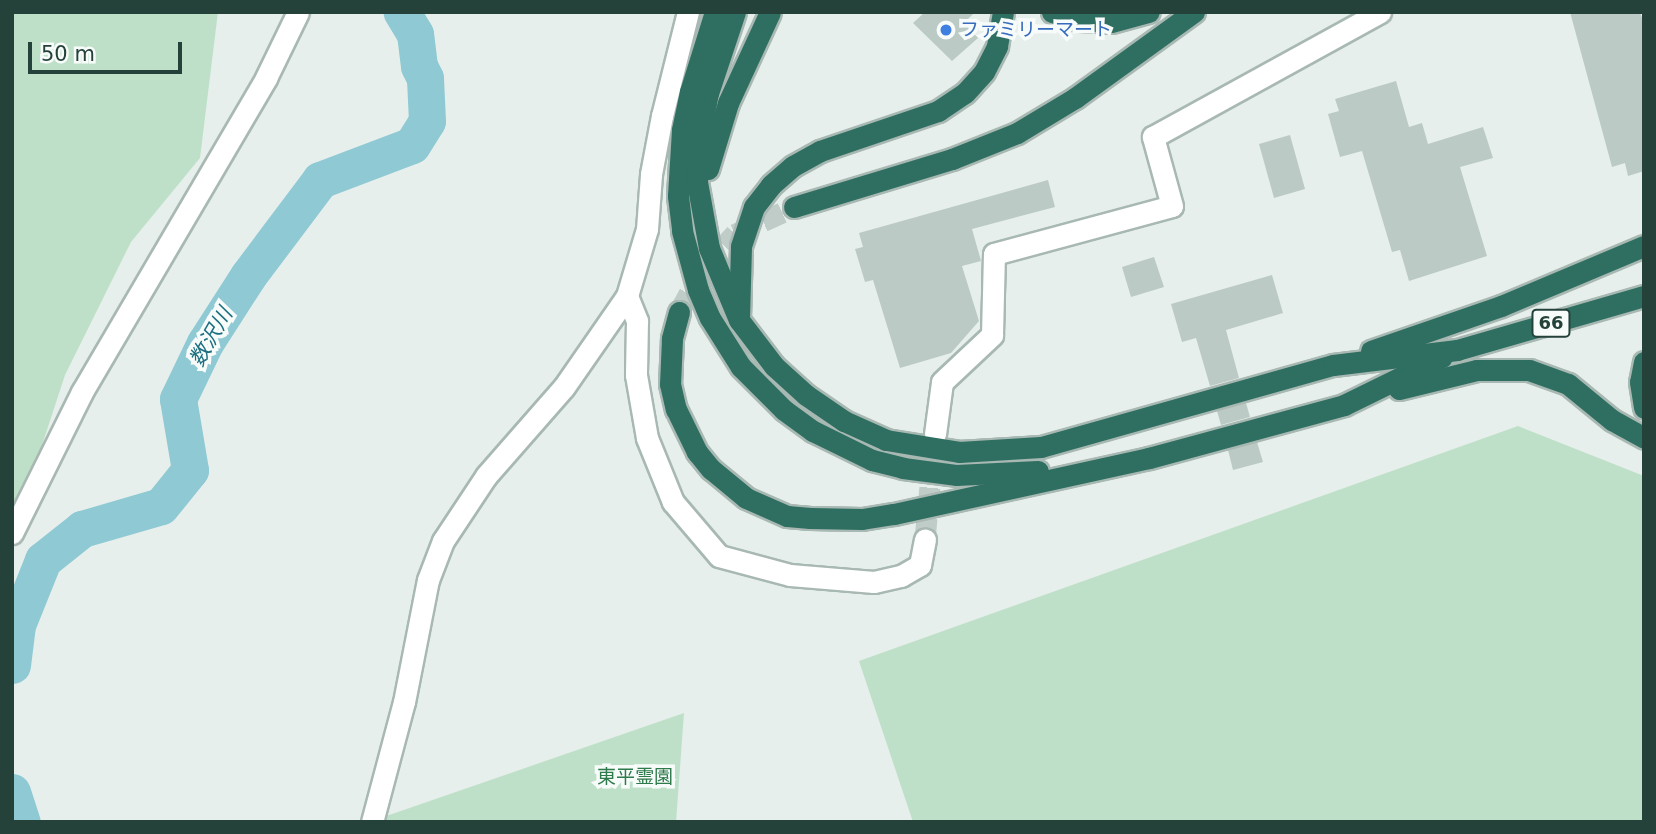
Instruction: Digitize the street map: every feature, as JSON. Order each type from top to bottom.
[{"type":"highway","points":[[715,12],[690,92],[682,130],[678,196],[684,241],[698,290],[710,318],[741,367],[784,410],[813,431],[872,460],[903,468],[956,475],[1100,468]]},
{"type":"highway","points":[[734,12],[708,93],[701,133],[697,182],[709,248],[739,320],[774,366],[806,395],[844,421],[886,440],[959,452],[1041,447],[1332,365],[1502,306],[1644,246]]},
{"type":"highway","points":[[702,212],[710,157],[718,131],[770,12]]},
{"type":"highway","points":[[739,320],[741,246],[754,207],[771,185],[793,166],[820,151],[938,111],[965,93],[984,72],[997,46],[1003,12]]},
{"type":"highway","points":[[1052,12],[1078,20],[1111,22],[1149,12]]},
{"type":"highway","points":[[794,207],[952,159],[1017,133],[1075,98],[1194,12]]},
{"type":"highway","name":"66","points":[[1457,350],[1644,296]]},
{"type":"highway","points":[[680,312],[672,339],[670,384],[686,432],[696,452],[728,485],[746,498],[787,516],[863,519],[894,514],[1149,458],[1448,375],[1512,368],[1541,373],[1569,384],[1612,420],[1644,438]]},
{"type":"highway","points":[[1344,405],[1457,350]]},
{"type":"highway","points":[[1332,365],[1457,350]]},
{"type":"highway","points":[[1644,362],[1640,382],[1644,408]]},
{"type":"street","points":[[12,533],[82,392],[266,78],[298,12]]},
{"type":"street","points":[[372,822],[404,702],[428,580],[443,541],[486,476],[564,387],[627,296],[647,229],[651,174],[662,116],[688,12]]},
{"type":"street","points":[[935,434],[942,382],[992,335],[994,254],[1171,205],[1153,137],[1380,12]]},
{"type":"street","points":[[627,296],[637,321],[636,375],[647,438],[674,502],[719,556],[790,575],[874,582],[901,576],[920,565],[925,539]]},
{"type":"green space","points":[[12,12],[218,12],[200,158],[131,242],[65,375],[12,537]]},
{"type":"green space","points":[[1518,426],[1644,476],[1644,822],[913,822],[859,661]]},
{"type":"green space","name":"東平霊園","points":[[684,713],[676,822],[369,822]]},
{"type":"building","name":"ファミリーマート","points":[[925,12],[975,12],[964,23],[978,38],[952,61],[913,23]]},
{"type":"building","points":[[1570,12],[1640,12],[1644,24],[1644,171],[1628,176],[1625,163],[1612,167]]},
{"type":"building","points":[[1396,81],[1409,127],[1422,123],[1428,144],[1483,127],[1493,158],[1460,167],[1487,256],[1409,281],[1400,250],[1392,252],[1362,151],[1340,157],[1328,114],[1339,111],[1335,99]]},
{"type":"building","points":[[1290,135],[1305,189],[1274,198],[1259,144]]},
{"type":"building","points":[[1048,180],[1055,207],[972,229],[981,261],[962,266],[979,321],[951,353],[900,368],[873,280],[865,282],[855,249],[863,247],[859,233]]},
{"type":"building","points":[[1154,257],[1164,287],[1131,297],[1122,267]]},
{"type":"building","points":[[1272,275],[1283,313],[1226,330],[1239,378],[1210,386],[1196,338],[1182,342],[1171,304]]},
{"type":"building","points":[[1246,403],[1250,417],[1221,425],[1217,411]]},
{"type":"building","points":[[1257,442],[1263,462],[1233,470],[1228,450]]},
{"type":"waterway","name":"数沢川","points":[[12,665],[17,625],[43,560],[82,529],[161,506],[190,470],[178,399],[205,343],[248,276],[320,180],[412,145],[427,121],[425,78],[419,66],[415,34],[402,12]]},
{"type":"waterway","name":"数沢川","points":[[12,792],[22,822]]},
{"type":"tunnel","points":[[679,312],[703,268],[735,234],[794,207]]},
{"type":"tunnel","points":[[925,539],[935,434]]},
{"type":"place","name":"ファミリーマート","points":[[946,30]]}]
